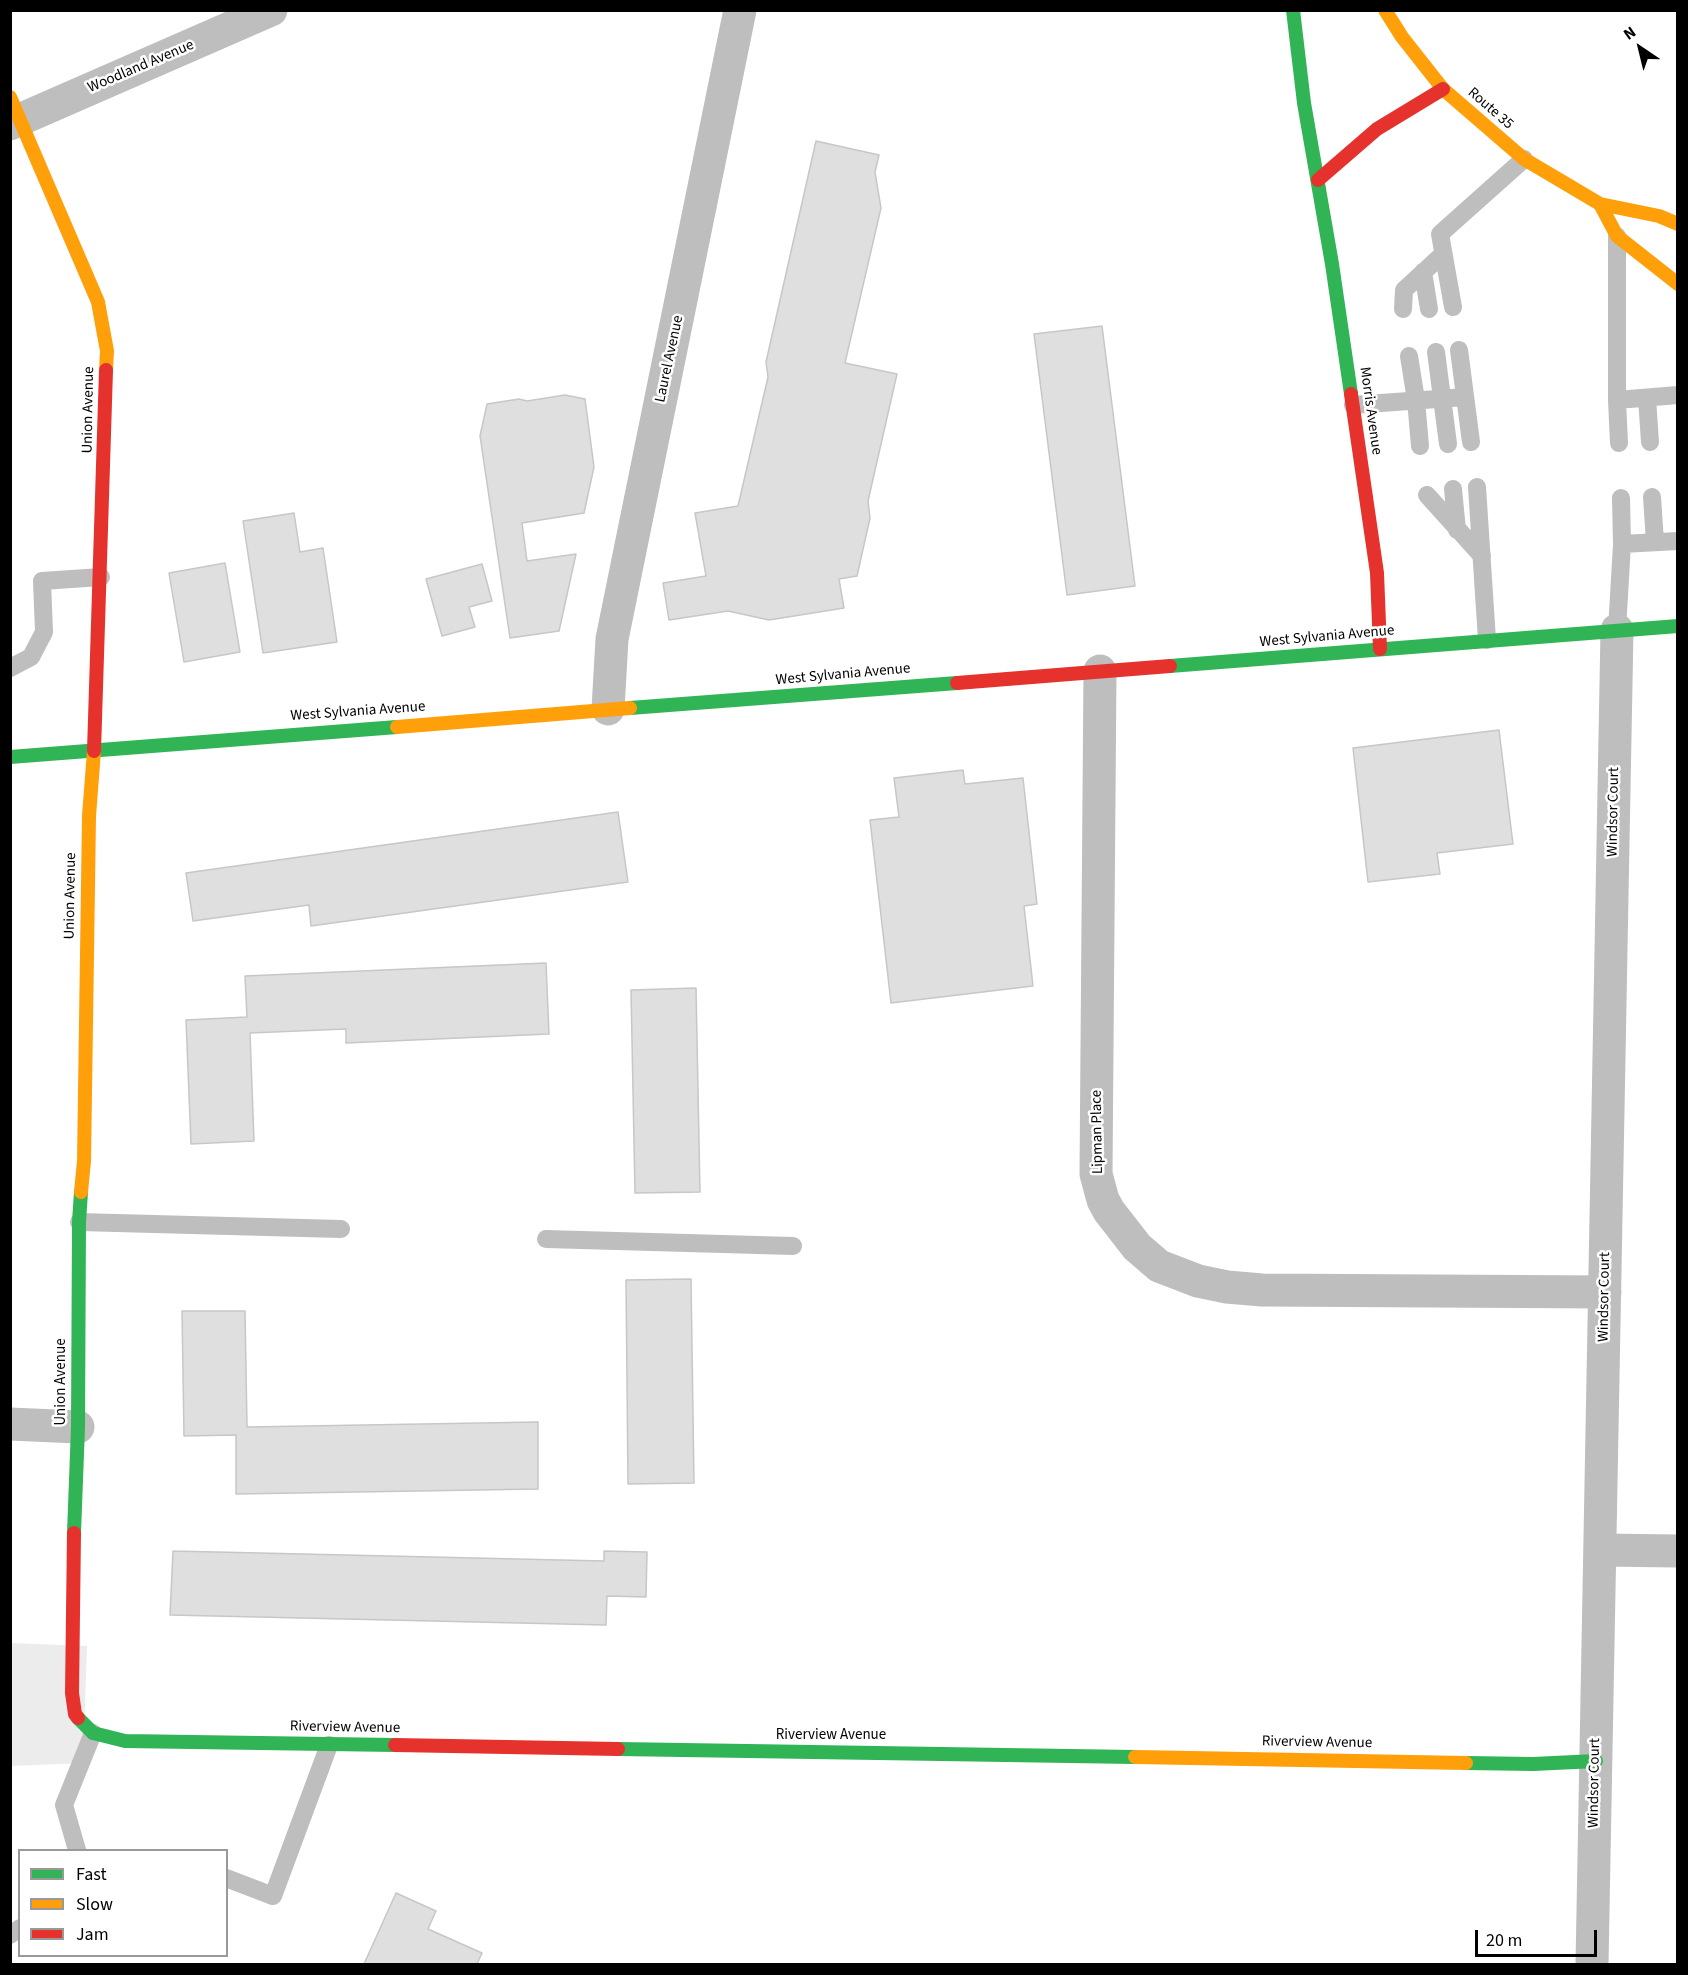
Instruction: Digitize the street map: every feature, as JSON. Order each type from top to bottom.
[{"type":"street","name":"Woodland Avenue","points":[[14,113],[271,10]]},
{"type":"street","name":"Laurel Avenue","points":[[608,710],[612,639],[740,10]]},
{"type":"street","name":"Morris Avenue","points":[[1293,10],[1304,103],[1331,256],[1377,573],[1380,649]]},
{"type":"street","name":"Route 35","points":[[1385,10],[1402,37],[1443,89],[1524,159],[1600,204]]},
{"type":"street","points":[[1318,180],[1377,129],[1443,89]]},
{"type":"street","name":"Union Avenue","points":[[14,113],[98,302],[107,351],[101,577],[89,816],[84,1161],[79,1222],[78,1427],[72,1693],[75,1714],[93,1733]]},
{"type":"street","points":[[1600,204],[1659,216],[1677,224]]},
{"type":"street","points":[[1600,204],[1617,236],[1677,284]]},
{"type":"street","name":"West Sylvania Avenue","points":[[10,757],[1677,626]]},
{"type":"street","name":"Windsor Court","points":[[1592,1965],[1617,630]]},
{"type":"street","name":"Lipman Place","points":[[1100,671],[1096,1174],[1103,1200],[1109,1211],[1137,1247],[1159,1266],[1198,1281],[1227,1287],[1262,1290],[1605,1292]]},
{"type":"street","points":[[10,1424],[78,1427]]},
{"type":"street","points":[[1600,1550],[1677,1551]]},
{"type":"street","name":"Riverview Avenue","points":[[93,1733],[125,1741],[329,1745],[1521,1763],[1596,1761]]},
{"type":"lane","points":[[1453,307],[1440,234],[1524,159]]},
{"type":"lane","points":[[1617,236],[1619,443]]},
{"type":"lane","points":[[1403,309],[1404,290],[1443,254]]},
{"type":"lane","points":[[1423,272],[1429,309]]},
{"type":"lane","points":[[1459,350],[1471,442]]},
{"type":"lane","points":[[1436,352],[1448,444]]},
{"type":"lane","points":[[1409,356],[1420,446]]},
{"type":"lane","points":[[1617,400],[1677,395]]},
{"type":"lane","points":[[1353,405],[1465,397]]},
{"type":"lane","points":[[1647,398],[1650,442]]},
{"type":"lane","points":[[1477,487],[1487,640]]},
{"type":"lane","points":[[1453,489],[1457,530]]},
{"type":"lane","points":[[1427,495],[1482,556]]},
{"type":"lane","points":[[1652,496],[1655,542]]},
{"type":"lane","points":[[1617,630],[1622,544],[1621,498]]},
{"type":"lane","points":[[1622,544],[1677,541]]},
{"type":"lane","points":[[10,668],[31,657],[44,632],[42,581],[101,577]]},
{"type":"lane","points":[[79,1222],[341,1229]]},
{"type":"lane","points":[[546,1239],[793,1246]]},
{"type":"lane","points":[[76,1849],[64,1804],[93,1733]]},
{"type":"lane","points":[[228,1879],[273,1896],[329,1745]]},
{"type":"shaded area","points":[[11,1643],[87,1646],[83,1763],[11,1766]]},
{"type":"building","points":[[816,141],[879,155],[875,172],[881,208],[845,363],[897,374],[868,501],[870,518],[857,576],[839,579],[844,608],[769,620],[728,611],[669,620],[663,583],[706,576],[695,513],[738,506],[768,377],[766,362]]},
{"type":"building","points":[[1102,326],[1135,586],[1067,595],[1034,334]]},
{"type":"building","points":[[565,395],[585,399],[594,467],[584,513],[522,523],[527,561],[576,554],[559,631],[510,638],[480,436],[487,404]]},
{"type":"building","points":[[294,513],[300,552],[323,548],[337,642],[263,653],[243,521]]},
{"type":"building","points":[[225,563],[240,652],[184,662],[169,573]]},
{"type":"building","points":[[482,564],[492,601],[469,607],[475,627],[442,636],[426,579]]},
{"type":"building","points":[[1499,730],[1513,844],[1437,853],[1440,874],[1368,882],[1353,748]]},
{"type":"building","points":[[963,770],[965,784],[1023,778],[1037,904],[1024,906],[1033,986],[891,1003],[870,820],[899,817],[894,778]]},
{"type":"building","points":[[618,812],[628,882],[311,926],[309,905],[193,921],[186,873]]},
{"type":"building","points":[[546,963],[549,1034],[346,1043],[346,1029],[250,1033],[254,1141],[191,1144],[186,1020],[247,1017],[245,976]]},
{"type":"building","points":[[696,988],[700,1192],[635,1193],[631,990]]},
{"type":"building","points":[[691,1279],[694,1483],[628,1484],[626,1280]]},
{"type":"building","points":[[182,1311],[245,1311],[247,1427],[538,1422],[538,1489],[236,1494],[236,1435],[184,1436]]},
{"type":"building","points":[[173,1551],[604,1561],[604,1551],[647,1552],[646,1597],[607,1596],[606,1625],[170,1615]]},
{"type":"building","points":[[396,1893],[436,1911],[428,1929],[482,1953],[477,1964],[364,1964]]},
{"type":"traffic: fast","points":[[1293,10],[1304,103],[1332,264],[1351,394]]},
{"type":"traffic: fast","points":[[1170,666],[1678,626]]},
{"type":"traffic: fast","points":[[630,708],[957,683]]},
{"type":"traffic: fast","points":[[10,757],[397,727]]},
{"type":"traffic: fast","points":[[74,1533],[78,1427],[81,1192]]},
{"type":"traffic: fast","points":[[78,1718],[93,1733],[125,1741],[395,1745]]},
{"type":"traffic: fast","points":[[618,1749],[1135,1757]]},
{"type":"traffic: fast","points":[[1466,1763],[1533,1764],[1596,1761]]},
{"type":"traffic: slow","points":[[1385,10],[1402,37],[1443,89],[1524,159],[1600,204],[1659,216],[1678,224]]},
{"type":"traffic: slow","points":[[10,97],[98,302],[107,351],[106,370]]},
{"type":"traffic: slow","points":[[1600,204],[1617,236],[1678,284]]},
{"type":"traffic: slow","points":[[397,727],[630,708]]},
{"type":"traffic: slow","points":[[81,1192],[84,1161],[89,816],[94,751]]},
{"type":"traffic: slow","points":[[1135,1757],[1466,1763]]},
{"type":"traffic: jam","points":[[1318,180],[1377,129],[1443,89]]},
{"type":"traffic: jam","points":[[94,751],[106,370]]},
{"type":"traffic: jam","points":[[1351,394],[1377,573],[1380,649]]},
{"type":"traffic: jam","points":[[957,683],[1170,666]]},
{"type":"traffic: jam","points":[[74,1533],[72,1693],[75,1714],[78,1718]]},
{"type":"traffic: jam","points":[[395,1745],[618,1749]]}]
